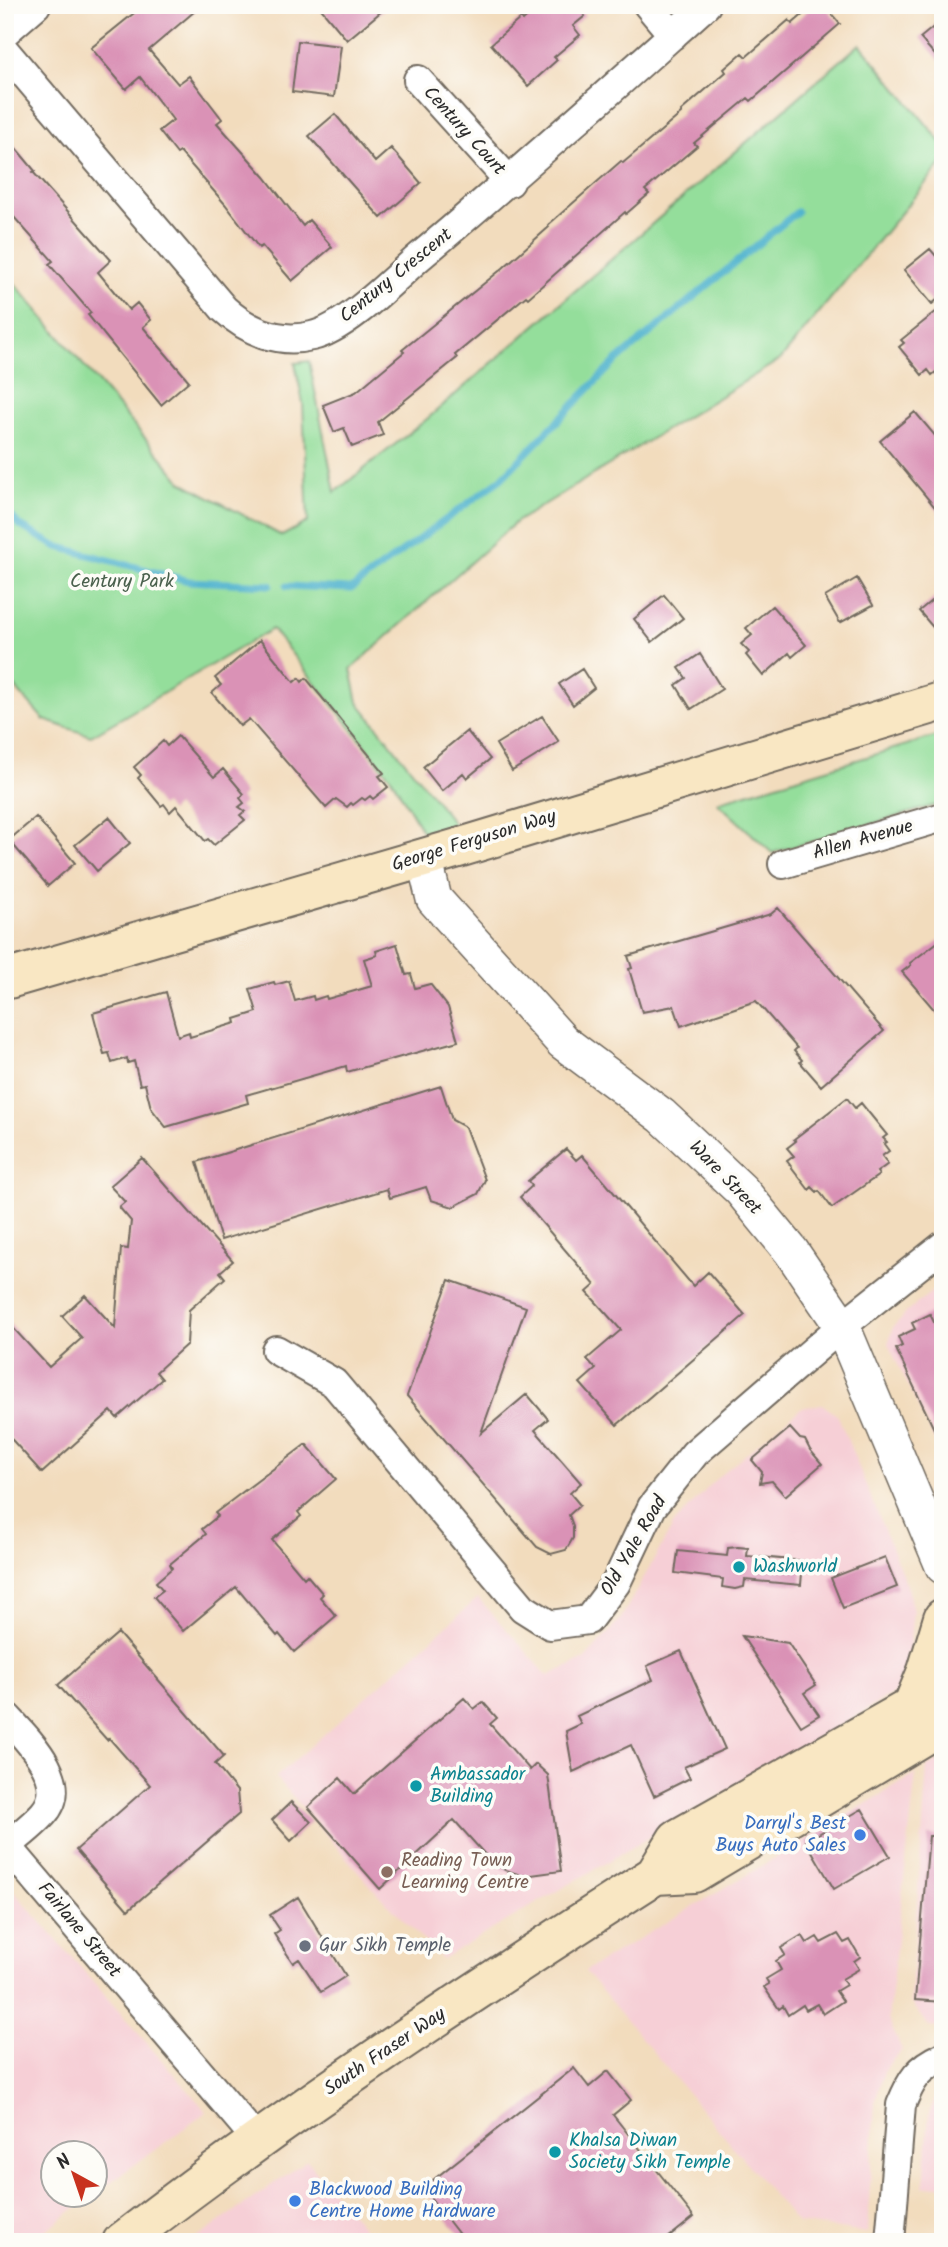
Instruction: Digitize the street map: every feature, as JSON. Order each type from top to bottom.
[{"type":"main road","name":"George Ferguson Way","points":[[5,980],[943,701]]},
{"type":"main road","points":[[932,1706],[927,1671],[943,1618]]},
{"type":"main road","name":"South Fraser Way","points":[[122,2242],[257,2140],[411,2034],[655,1875],[694,1873],[932,1706]]},
{"type":"street","points":[[5,32],[36,5]]},
{"type":"street","points":[[648,5],[673,34]]},
{"type":"street","name":"Century Crescent","points":[[5,51],[224,309],[238,322],[273,337],[294,339],[314,336],[333,328],[510,182],[706,5]]},
{"type":"street","name":"Century Court","points":[[418,80],[510,182]]},
{"type":"street","name":"Allen Avenue","points":[[783,864],[943,817]]},
{"type":"street","name":"Ware Street","points":[[424,857],[434,899],[563,1042],[662,1116],[741,1189],[791,1251],[842,1326],[943,1566]]},
{"type":"street","name":"Old Yale Road","points":[[276,1350],[334,1384],[523,1608],[550,1625],[588,1620],[617,1583],[652,1507],[695,1453],[842,1326],[943,1246]]},
{"type":"street","name":"Fairlane Street","points":[[5,1715],[36,1750],[50,1771],[52,1794],[46,1812],[6,1847],[257,2140]]},
{"type":"street","points":[[890,2242],[901,2105],[909,2084],[925,2065],[943,2057]]},
{"type":"shaded area","points":[[943,1283],[943,1458],[888,1344],[893,1327],[910,1309]]},
{"type":"shaded area","points":[[822,1404],[838,1416],[907,1586],[913,1611],[905,1687],[442,1959],[377,1893],[276,1777],[478,1598],[548,1676],[585,1659],[620,1620],[674,1524],[718,1477],[801,1408]]},
{"type":"shaded area","points":[[943,1759],[943,2026],[929,2027],[910,2002],[927,1767]]},
{"type":"shaded area","points":[[916,1774],[888,2019],[902,2050],[885,2069],[875,2102],[867,2233],[797,2223],[585,1971]]},
{"type":"shaded area","points":[[5,1888],[13,1890],[207,2112],[108,2184],[108,2138],[38,2138],[38,2208],[75,2208],[30,2242],[5,2242]]},
{"type":"shaded area","points":[[943,2089],[943,2185],[924,2187],[929,2113],[937,2095]]},
{"type":"shaded area","name":"Blackwood Building Centre Home Hardware","points":[[307,2160],[375,2242],[192,2242]]},
{"type":"green space","name":"Century Park","points":[[860,44],[943,144],[943,162],[781,359],[516,522],[351,669],[358,702],[449,817],[463,842],[434,851],[392,779],[272,629],[91,736],[44,720],[5,676],[5,272],[182,482],[282,536],[308,522],[303,403],[295,363],[309,361],[335,492],[427,419]]},
{"type":"green space","points":[[943,734],[943,803],[772,853],[717,802]]},
{"type":"building","points":[[144,5],[202,5],[149,50],[178,84],[189,76],[222,119],[217,123],[265,177],[303,226],[309,220],[332,247],[292,281],[262,246],[259,248],[225,204],[159,131],[173,120],[140,77],[126,89],[91,48]]},
{"type":"building","points":[[318,5],[389,5],[347,40]]},
{"type":"building","points":[[541,5],[576,5],[585,16],[573,26],[580,35],[554,57],[557,60],[528,86],[491,44]]},
{"type":"building","points":[[814,5],[824,5],[840,24],[751,101],[748,98],[694,143],[697,146],[645,190],[649,194],[378,422],[383,435],[352,447],[344,428],[334,432],[323,405],[356,392],[404,352],[402,350],[503,268],[621,161],[623,163],[682,113],[681,111],[726,72],[724,69],[742,53],[746,57],[789,20],[792,24]]},
{"type":"building","points":[[943,19],[943,64],[920,38]]},
{"type":"building","points":[[298,41],[341,46],[334,97],[292,92]]},
{"type":"building","points":[[335,114],[375,162],[391,148],[421,183],[381,218],[309,136]]},
{"type":"building","points":[[5,135],[35,171],[33,172],[111,260],[98,272],[129,310],[137,303],[151,320],[143,327],[189,381],[161,405],[88,315],[91,313],[49,264],[53,261],[5,207]]},
{"type":"building","points":[[930,249],[943,264],[943,295],[932,304],[904,270]]},
{"type":"building","points":[[943,306],[943,366],[932,375],[928,370],[922,375],[899,347],[904,343],[901,340]]},
{"type":"building","points":[[915,412],[943,445],[943,517],[880,441]]},
{"type":"building","points":[[857,578],[873,605],[840,623],[825,597]]},
{"type":"building","points":[[943,591],[943,639],[919,611]]},
{"type":"building","points":[[664,595],[683,618],[652,642],[634,619]]},
{"type":"building","points":[[772,606],[806,645],[792,657],[789,653],[763,676],[746,655],[749,652],[741,644],[752,635],[746,628]]},
{"type":"building","points":[[260,640],[294,682],[299,678],[302,682],[306,678],[384,773],[379,776],[388,787],[373,799],[370,796],[365,800],[362,798],[347,807],[336,799],[326,808],[249,719],[240,726],[212,693],[221,685],[215,678]]},
{"type":"building","points":[[700,654],[722,689],[691,709],[676,685],[686,678],[679,668]]},
{"type":"building","points":[[582,669],[594,688],[573,705],[559,684]]},
{"type":"building","points":[[542,716],[559,742],[512,771],[496,744]]},
{"type":"building","points":[[467,731],[490,759],[467,778],[463,773],[442,791],[423,767]]},
{"type":"building","points":[[178,736],[214,777],[223,769],[244,794],[240,798],[244,803],[239,807],[245,811],[240,815],[245,820],[214,845],[208,839],[205,841],[176,806],[170,812],[164,804],[161,806],[138,778],[141,775],[134,767],[163,741],[167,746]]},
{"type":"building","points":[[36,817],[75,863],[48,886],[9,840]]},
{"type":"building","points":[[109,817],[130,843],[97,871],[75,845]]},
{"type":"building","points":[[778,908],[884,1031],[821,1086],[800,1062],[802,1060],[794,1051],[797,1048],[756,1001],[681,1026],[674,1006],[642,1012],[629,969],[632,968],[628,956],[771,914]]},
{"type":"building","points":[[943,938],[943,1020],[902,972]]},
{"type":"building","points":[[397,944],[406,975],[411,974],[415,988],[430,984],[448,1007],[458,1041],[347,1072],[346,1066],[246,1095],[248,1103],[166,1127],[151,1108],[145,1084],[140,1085],[134,1061],[128,1063],[127,1058],[112,1063],[109,1053],[104,1054],[93,1013],[166,992],[178,1036],[189,1032],[190,1037],[236,1023],[235,1019],[257,1012],[250,989],[274,982],[275,985],[289,981],[295,1001],[313,996],[314,1000],[326,996],[327,999],[372,986],[364,959],[377,955],[376,951]]},
{"type":"building","points":[[441,1086],[452,1120],[465,1127],[485,1180],[478,1194],[453,1207],[431,1200],[426,1187],[390,1198],[387,1189],[221,1240],[197,1162]]},
{"type":"building","points":[[847,1098],[855,1108],[861,1103],[887,1135],[883,1138],[889,1151],[882,1156],[888,1164],[877,1172],[879,1175],[832,1208],[819,1191],[812,1187],[809,1190],[787,1161],[794,1156],[787,1148],[796,1141],[794,1139]]},
{"type":"building","points":[[566,1149],[576,1160],[582,1155],[693,1286],[708,1272],[745,1315],[617,1425],[580,1383],[596,1369],[587,1359],[621,1330],[587,1292],[595,1285],[520,1197],[532,1186],[528,1181]]},
{"type":"building","points":[[142,1158],[233,1261],[220,1272],[225,1278],[189,1310],[187,1344],[156,1372],[162,1379],[117,1418],[111,1411],[42,1473],[5,1432],[5,1319],[49,1367],[82,1338],[62,1316],[85,1295],[115,1328],[121,1248],[128,1249],[131,1221],[119,1207],[125,1202],[110,1186]]},
{"type":"building","points":[[449,1280],[526,1307],[481,1433],[527,1394],[548,1419],[535,1430],[581,1483],[570,1493],[580,1505],[569,1515],[573,1538],[566,1550],[551,1554],[537,1547],[407,1396]]},
{"type":"building","points":[[930,1314],[943,1341],[943,1448],[896,1349],[902,1346],[898,1337],[915,1329],[912,1323]]},
{"type":"building","points":[[790,1428],[800,1439],[805,1440],[822,1464],[785,1496],[772,1481],[760,1483],[762,1472],[752,1460]]},
{"type":"building","points":[[306,1444],[336,1479],[298,1512],[301,1516],[272,1540],[304,1578],[307,1575],[323,1594],[320,1597],[336,1616],[294,1652],[236,1587],[183,1631],[154,1597],[163,1590],[156,1582],[172,1568],[170,1564],[206,1534],[202,1529],[218,1516],[215,1513]]},
{"type":"building","name":"Washworld","points":[[728,1548],[748,1548],[747,1556],[803,1561],[801,1585],[745,1580],[744,1587],[735,1589],[722,1587],[723,1579],[675,1573],[678,1551],[727,1556]]},
{"type":"building","points":[[885,1557],[897,1587],[843,1608],[831,1578]]},
{"type":"building","points":[[118,1633],[224,1756],[215,1764],[237,1791],[239,1814],[128,1910],[76,1850],[150,1785],[58,1685]]},
{"type":"building","points":[[742,1636],[788,1643],[816,1685],[804,1693],[819,1715],[801,1726]]},
{"type":"building","points":[[681,1651],[725,1749],[684,1767],[690,1778],[654,1796],[631,1745],[573,1772],[566,1731],[581,1724],[577,1716],[653,1680],[647,1666]]},
{"type":"building","name":"Ambassador Building","points":[[464,1698],[474,1709],[483,1702],[497,1718],[490,1724],[530,1770],[536,1764],[548,1775],[561,1871],[524,1876],[505,1870],[488,1858],[454,1820],[380,1889],[308,1807],[340,1778],[354,1794]]},
{"type":"building","points":[[291,1802],[311,1822],[291,1841],[272,1820]]},
{"type":"building","points":[[862,1809],[890,1856],[834,1889],[806,1841]]},
{"type":"building","points":[[929,1836],[943,1836],[943,2002],[915,2000]]},
{"type":"building","name":"Gur Sikh Temple","points":[[298,1897],[346,1976],[321,1992],[299,1959],[293,1963],[274,1934],[280,1930],[270,1915]]},
{"type":"building","points":[[838,1934],[844,1943],[850,1940],[860,1957],[854,1961],[859,1969],[842,1979],[846,1985],[836,1991],[843,2001],[823,2014],[817,2004],[806,2010],[803,2005],[788,2015],[783,2006],[779,2009],[764,1987],[769,1984],[766,1979],[781,1970],[776,1961],[785,1955],[781,1948],[802,1935],[807,1943],[817,1937],[821,1943]]},
{"type":"building","name":"Khalsa Diwan Society Sikh Temple","points":[[574,2068],[589,2087],[608,2071],[631,2100],[613,2115],[694,2217],[663,2242],[465,2242],[423,2188]]},
{"type":"waterway","points":[[287,586],[351,589],[501,479],[615,362],[797,212]]},
{"type":"waterway","points":[[5,509],[19,525],[55,546],[189,581],[270,585]]},
{"type":"place","name":"Washworld","points":[[739,1567]]},
{"type":"place","name":"Ambassador Building","points":[[416,1786]]},
{"type":"place","name":"Darryl's Best Buys Auto Sales","points":[[860,1835]]},
{"type":"place","name":"Reading Town Learning Centre","points":[[387,1872]]},
{"type":"place","name":"Gur Sikh Temple","points":[[305,1946]]},
{"type":"place","name":"Khalsa Diwan Society Sikh Temple","points":[[555,2152]]},
{"type":"place","name":"Blackwood Building Centre Home Hardware","points":[[295,2201]]}]
